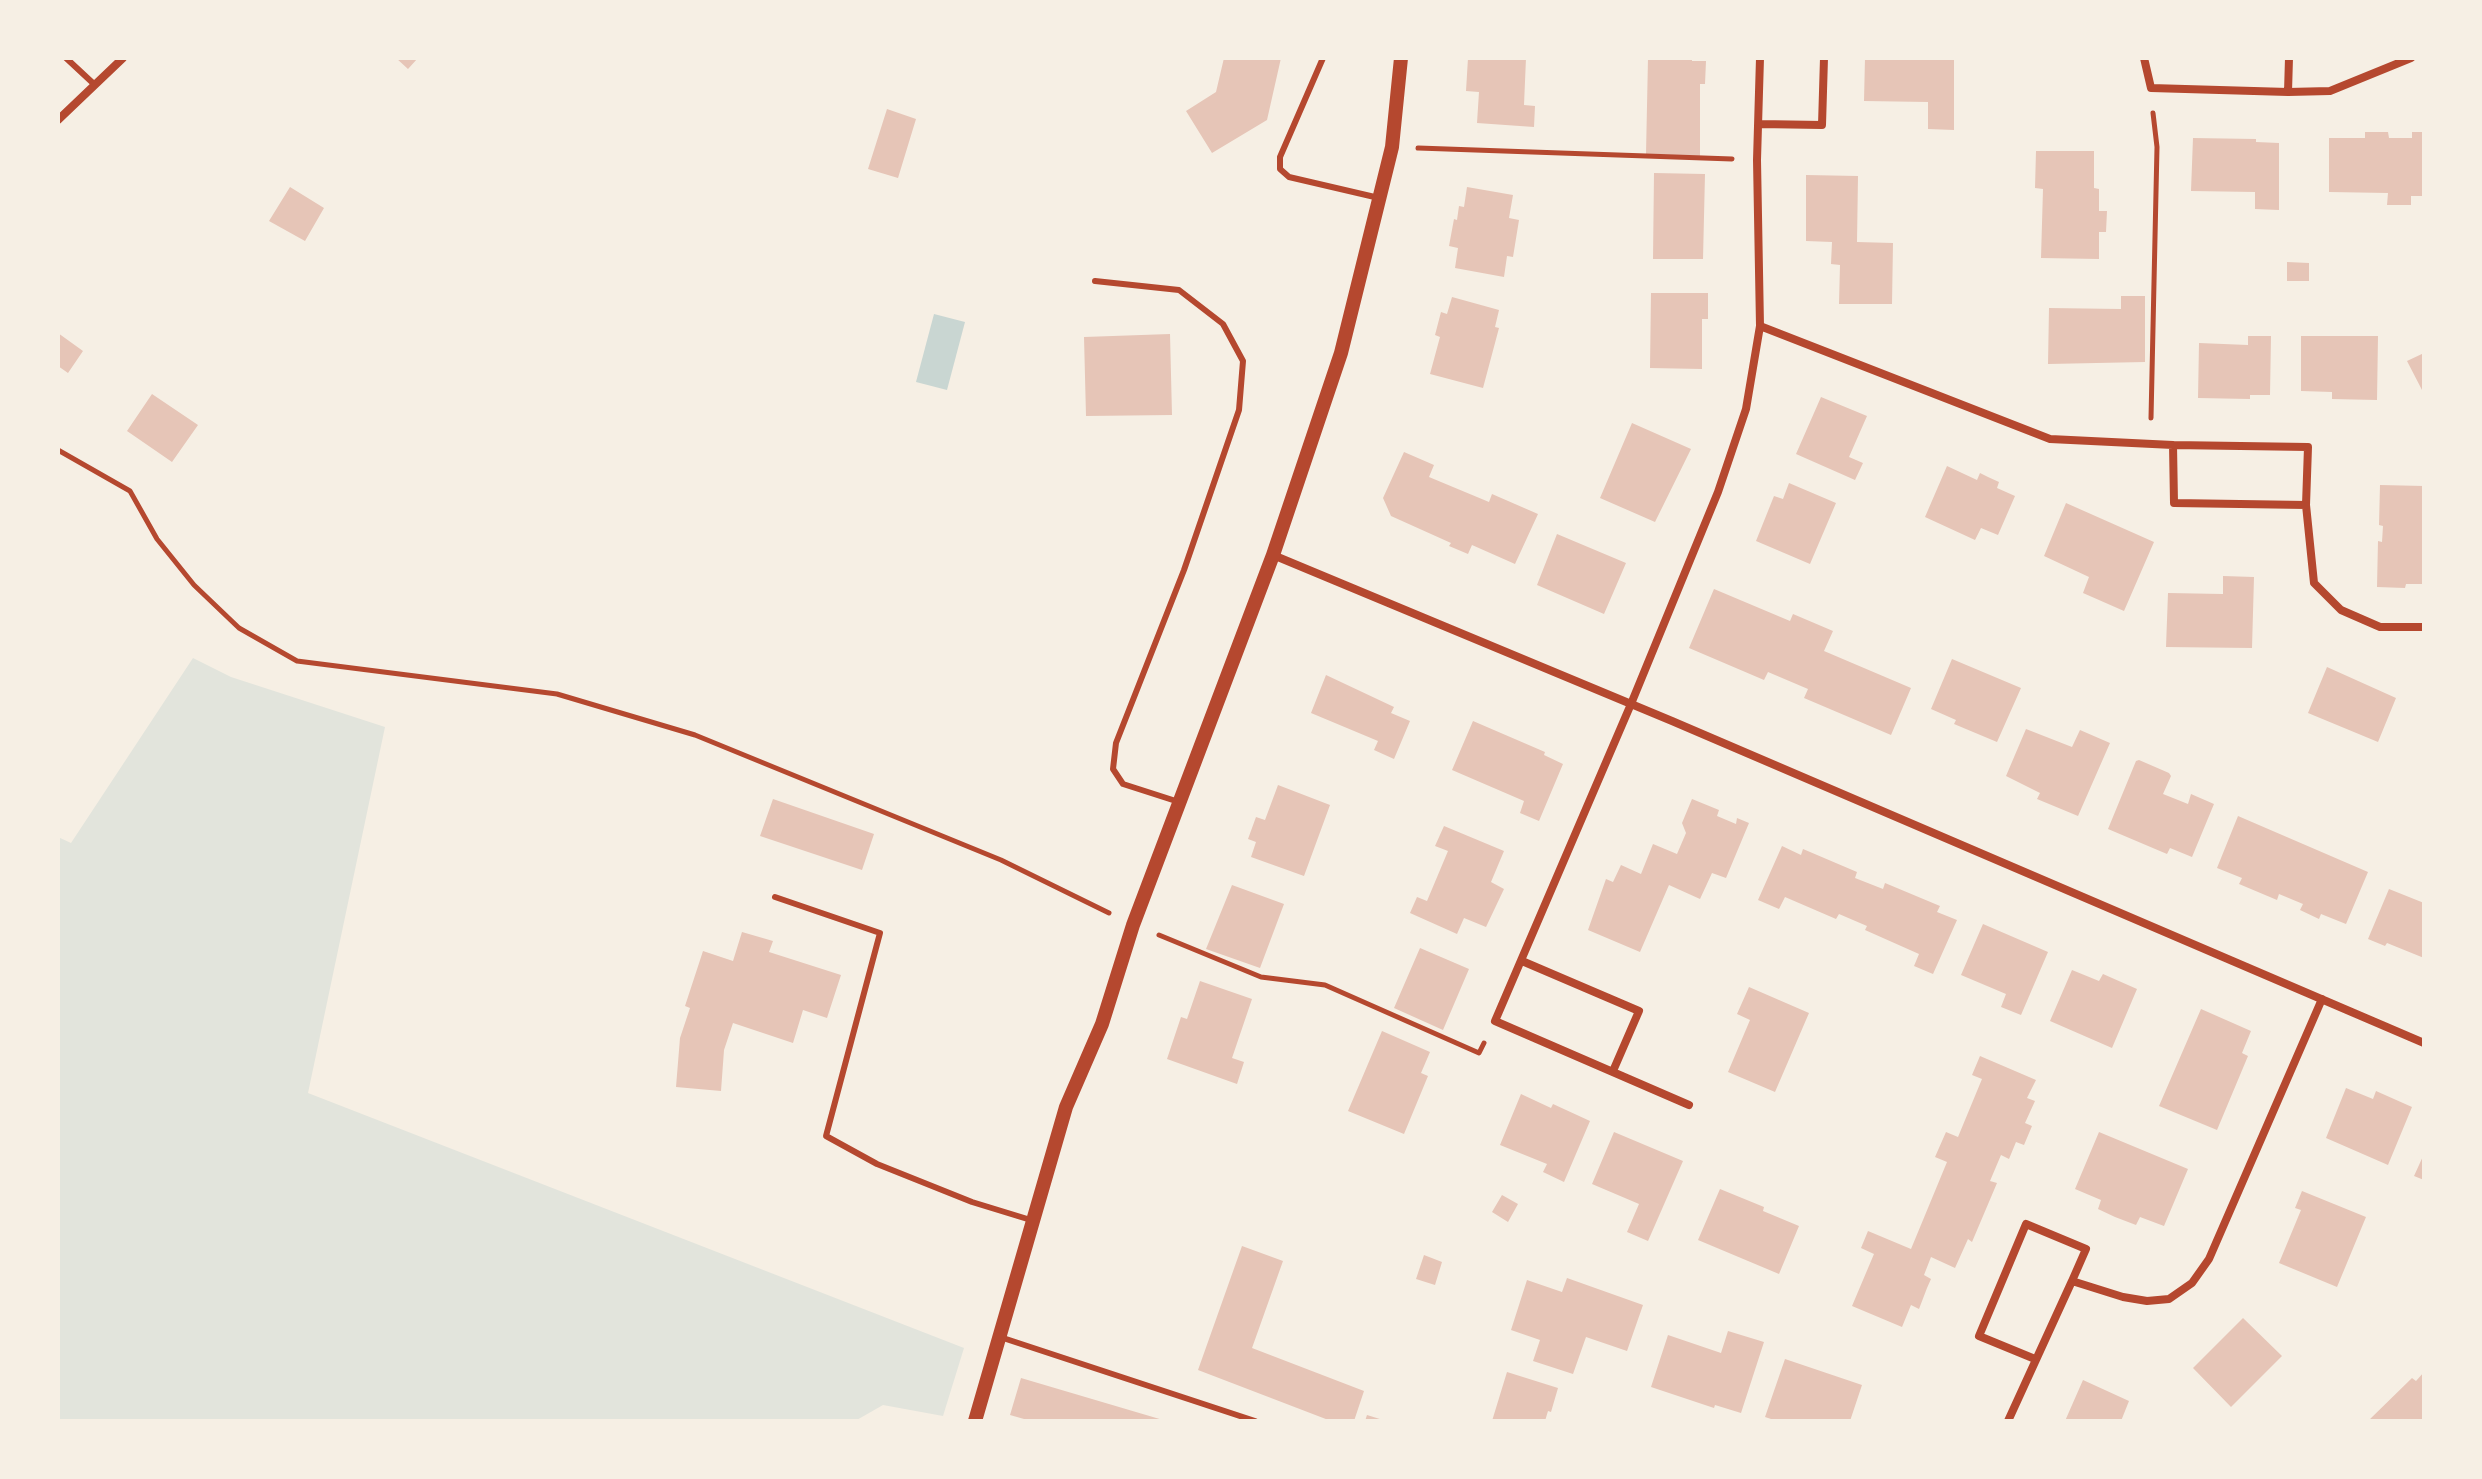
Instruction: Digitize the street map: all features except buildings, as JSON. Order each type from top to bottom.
[{"type":"street","points":[[58,120],[123,58]]},
{"type":"street","points":[[975,1421],[1066,1107],[1102,1024],[1133,925],[1273,555],[1341,353],[1392,147],[1401,58]]},
{"type":"street","points":[[1689,1105],[1495,1021],[1718,492],[1746,409],[1760,326],[1757,160],[1760,58]]},
{"type":"street","points":[[1759,124],[1822,125],[1824,58]]},
{"type":"street","points":[[2144,58],[2151,88],[2288,92],[2330,91],[2411,58]]},
{"type":"street","points":[[2288,92],[2289,58]]},
{"type":"street","points":[[1760,326],[2050,439],[2151,445],[2308,447],[2306,505],[2314,583],[2341,610],[2380,627],[2424,627]]},
{"type":"street","points":[[2173,445],[2174,503],[2306,505]]},
{"type":"street","points":[[1273,555],[1631,704],[2424,1043]]},
{"type":"street","points":[[1522,961],[1639,1011],[1613,1071]]},
{"type":"street","points":[[2072,1281],[2147,1301],[2169,1299],[2192,1283],[2209,1259],[2322,999]]},
{"type":"street","points":[[2008,1421],[2086,1249],[2026,1224],[1979,1336],[2035,1359]]},
{"type":"lane","points":[[66,58],[95,85]]},
{"type":"lane","points":[[1323,58],[1280,157],[1280,169],[1289,177],[1379,198]]},
{"type":"lane","points":[[1095,281],[1179,290],[1223,324],[1243,361],[1239,410],[1184,570],[1116,743],[1113,769],[1123,784],[1179,802]]},
{"type":"lane","points":[[775,897],[880,933],[826,1136],[890,1170],[972,1202],[1034,1221]]},
{"type":"lane","points":[[1000,1337],[1255,1421]]},
{"type":"path","points":[[2151,88],[2157,147],[2151,445]]},
{"type":"path","points":[[1392,147],[1757,160]]},
{"type":"path","points":[[58,450],[130,491],[157,539],[194,585],[239,628],[297,661],[557,694],[695,735],[1001,860],[1133,925],[1261,977],[1325,985],[1479,1053],[1495,1021]]},
{"type":"shaded area","points":[[934,314],[965,322],[947,390],[916,382]]},
{"type":"shaded area","points":[[193,658],[231,677],[385,727],[308,1093],[964,1348],[943,1416],[883,1405],[855,1421],[58,1421],[58,837],[71,843]]}]
